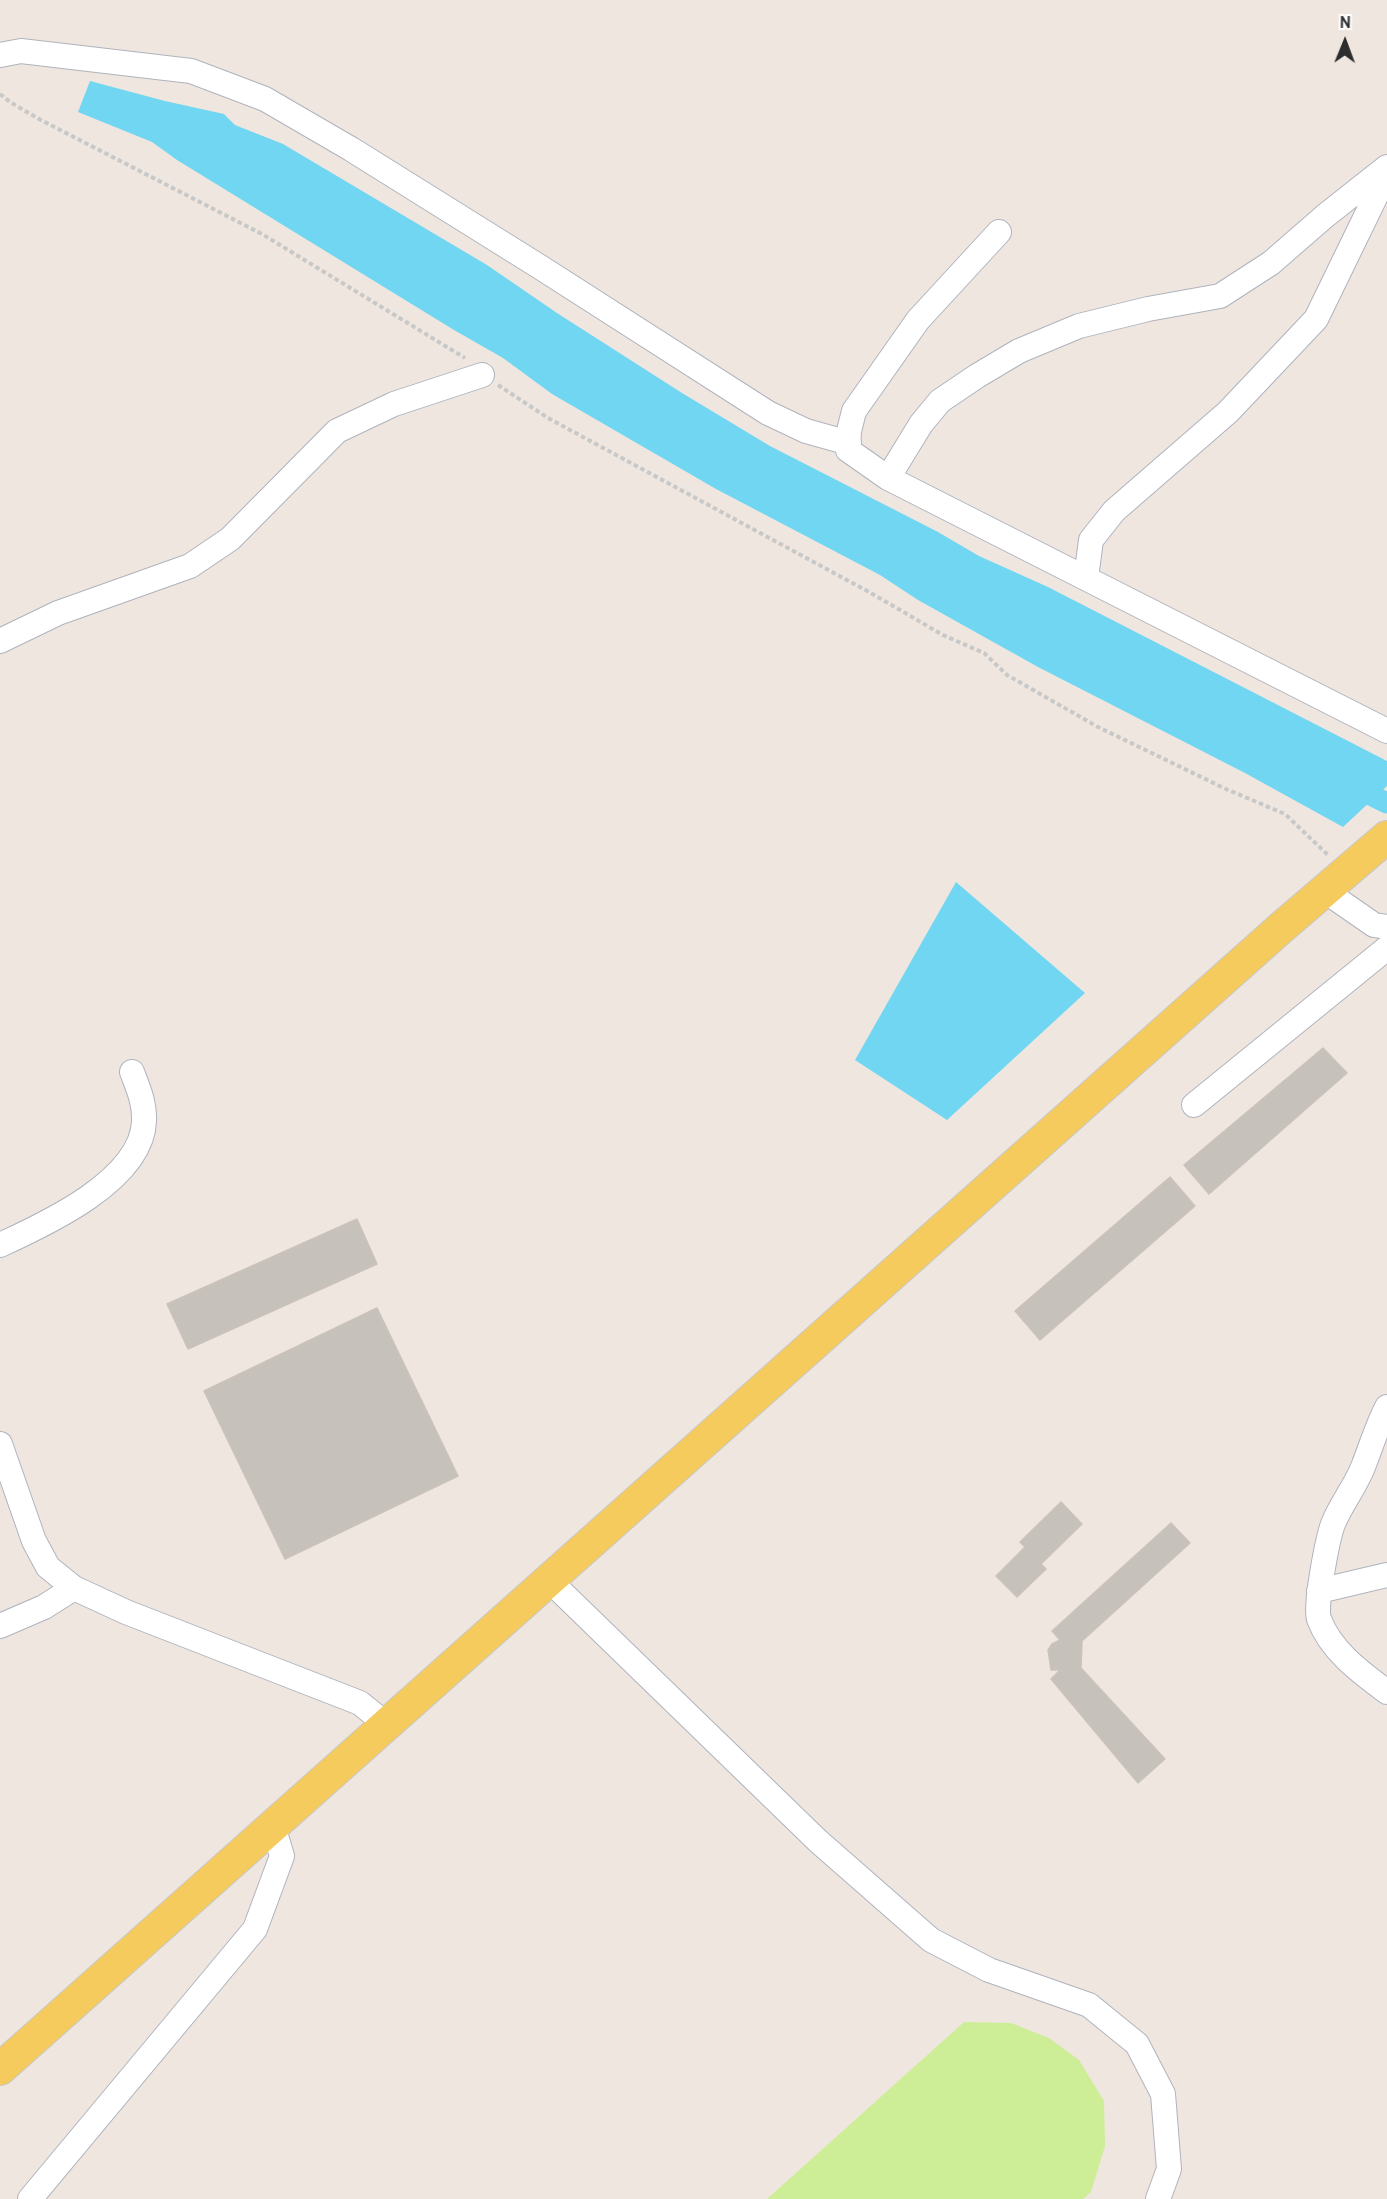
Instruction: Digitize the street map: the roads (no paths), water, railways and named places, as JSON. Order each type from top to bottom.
[{"type":"main road","points":[[0,2069],[1387,837]]},
{"type":"street","points":[[0,55],[21,51],[191,70],[265,99],[351,149],[768,413],[806,431],[849,443]]},
{"type":"street","points":[[888,478],[921,424],[940,401],[977,376],[1019,351],[1079,326],[1148,309],[1220,296],[1271,263],[1324,216],[1387,167]]},
{"type":"street","points":[[1086,578],[1091,540],[1114,511],[1228,412],[1316,319],[1387,172]]},
{"type":"street","points":[[999,232],[918,320],[854,411],[849,430],[848,450],[888,478],[1387,731]]},
{"type":"street","points":[[0,641],[58,613],[190,566],[230,539],[337,431],[394,404],[482,375]]},
{"type":"street","points":[[1335,882],[1374,925],[1387,927]]},
{"type":"street","points":[[1194,1105],[1387,948]]},
{"type":"street","points":[[0,1245],[75,1208],[99,1190],[130,1160],[142,1135],[145,1122],[143,1102],[132,1072]]},
{"type":"street","points":[[1387,1407],[1362,1468],[1332,1525],[1319,1591],[1317,1616],[1325,1634],[1352,1665],[1387,1692]]},
{"type":"street","points":[[0,1444],[34,1541],[48,1567],[74,1588],[126,1612],[360,1703],[387,1725]]},
{"type":"street","points":[[1319,1591],[1387,1575]]},
{"type":"street","points":[[549,1580],[818,1841],[931,1940],[989,1970],[1089,2005],[1137,2044],[1163,2094],[1169,2169],[1158,2199]]},
{"type":"street","points":[[0,1626],[44,1607],[74,1588]]},
{"type":"street","points":[[30,2199],[255,1929],[282,1856],[273,1826]]},
{"type":"water","points":[[90,81],[224,114],[235,125],[283,144],[487,265],[682,393],[770,446],[938,532],[979,556],[1048,587],[1387,761],[1387,786],[1343,827],[1245,773],[1038,667],[918,600],[880,575],[716,489],[552,394],[503,358],[177,160],[152,142],[78,112]]},
{"type":"water","points":[[956,882],[1085,993],[947,1120],[855,1060]]},
{"type":"waterway","points":[[1350,785],[1387,803]]}]
